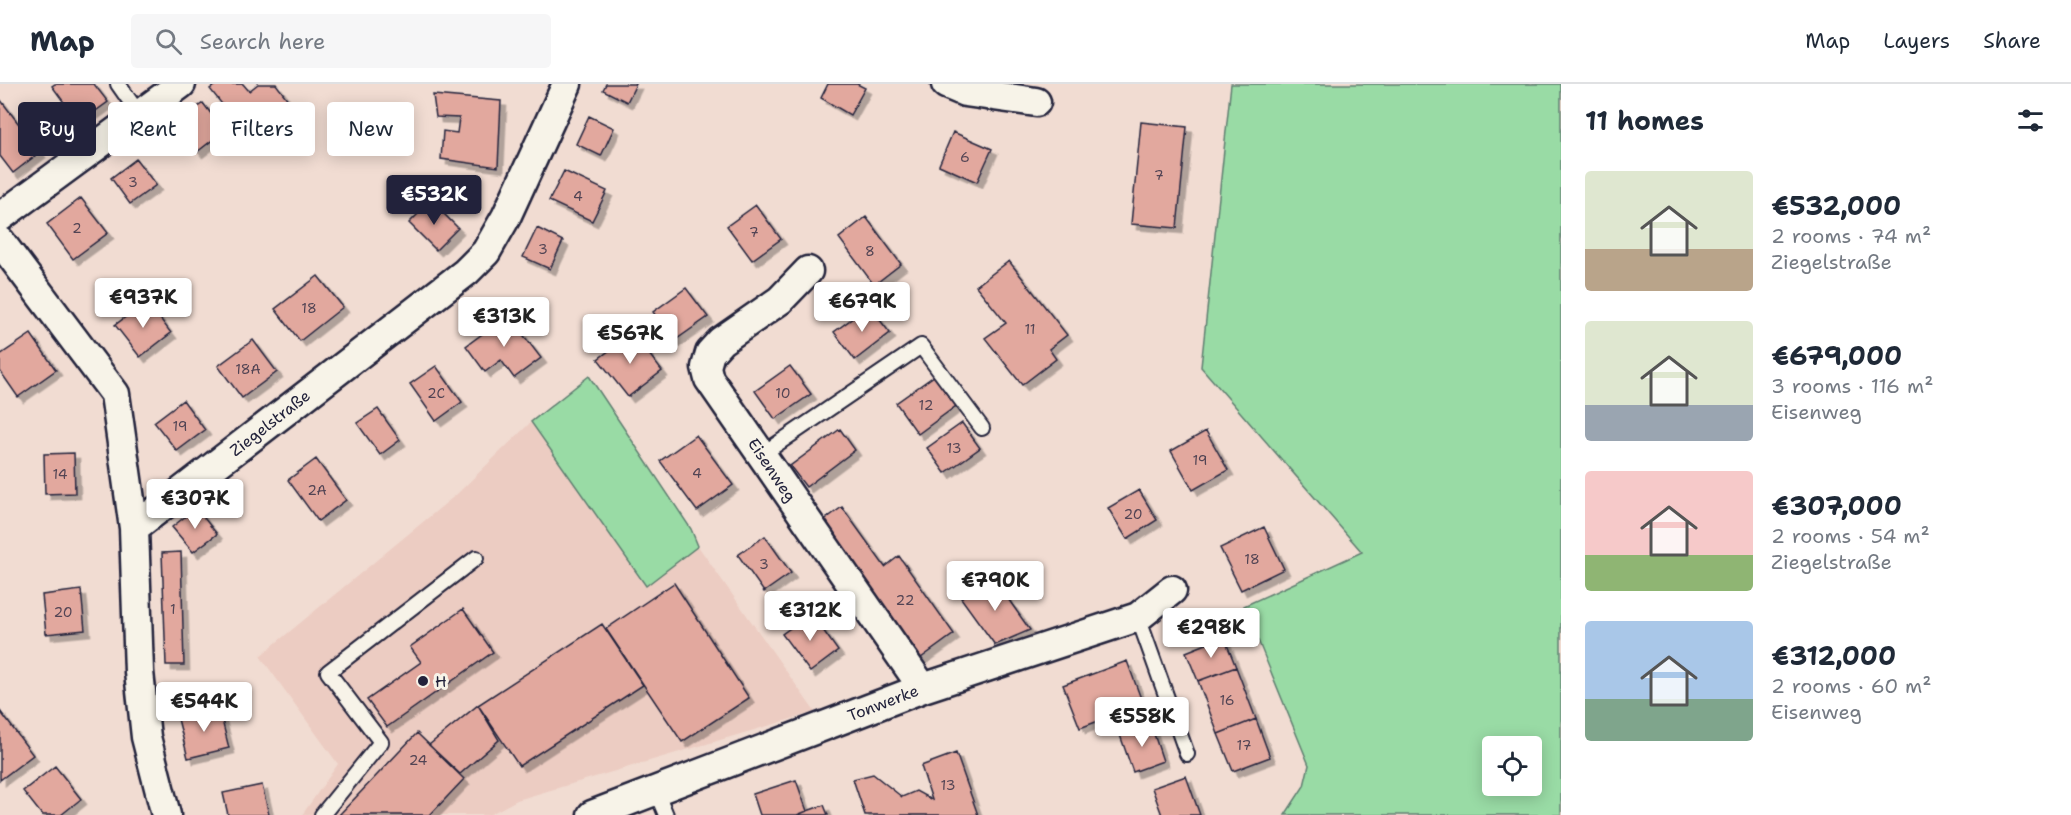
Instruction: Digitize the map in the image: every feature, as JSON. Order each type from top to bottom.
[{"type":"street","points":[[156,102],[181,84]]},
{"type":"street","name":"Ziegelstraße","points":[[134,528],[466,272],[486,252],[506,217],[567,84]]},
{"type":"street","points":[[946,84],[965,92],[1036,102]]},
{"type":"street","points":[[0,217],[108,137]]},
{"type":"street","points":[[0,241],[115,394],[134,528],[138,672],[146,737],[166,815]]},
{"type":"street","name":"Eisenweg","points":[[808,272],[780,300],[721,341],[710,353],[706,367],[709,379],[923,688]]},
{"type":"street","name":"Tonwerke","points":[[592,815],[661,803],[923,688],[1138,617],[1172,590]]},
{"type":"lane","points":[[118,84],[131,102]]},
{"type":"lane","points":[[761,455],[921,346],[981,428]]},
{"type":"lane","points":[[322,815],[381,742],[328,672],[476,558]]},
{"type":"lane","points":[[1138,617],[1187,754]]},
{"type":"shaded area","points":[[531,422],[646,586],[698,546],[815,712],[517,800],[489,815],[302,815],[338,764],[260,656],[457,494]]},
{"type":"green space","points":[[1231,84],[1561,84],[1561,815],[1285,815],[1304,786],[1309,765],[1244,606],[1362,552],[1201,367]]},
{"type":"green space","points":[[589,376],[691,529],[698,546],[646,586],[531,422]]},
{"type":"building","points":[[55,84],[94,84],[108,102],[96,111],[96,102],[64,102],[52,86]]},
{"type":"building","points":[[217,84],[243,84],[249,91],[258,84],[276,84],[290,102],[220,102],[210,89]]},
{"type":"building","points":[[606,84],[636,84],[627,102],[603,90]]},
{"type":"building","points":[[828,84],[857,84],[865,88],[850,115],[821,98]]},
{"type":"building","points":[[433,95],[501,101],[498,167],[441,159],[443,131],[457,133],[459,118],[436,117]]},
{"type":"building","points":[[0,99],[18,123],[18,156],[35,156],[13,173],[0,156]]},
{"type":"building","points":[[203,103],[210,112],[210,142],[198,151],[198,107]]},
{"type":"building","points":[[589,116],[614,128],[601,156],[576,144]]},
{"type":"building","points":[[1141,122],[1187,127],[1177,228],[1131,224]]},
{"type":"building","points":[[953,132],[992,149],[977,182],[939,165]]},
{"type":"building","points":[[136,159],[156,185],[130,204],[111,178]]},
{"type":"building","points":[[564,171],[607,191],[592,221],[549,201]]},
{"type":"building","points":[[81,198],[108,233],[73,259],[47,224]]},
{"type":"building","points":[[431,201],[458,228],[436,250],[409,223]]},
{"type":"building","points":[[756,205],[781,239],[752,260],[727,226]]},
{"type":"building","points":[[866,217],[901,264],[874,285],[839,238]]},
{"type":"building","points":[[537,228],[563,241],[550,269],[523,257]]},
{"type":"building","points":[[1009,261],[1067,335],[1049,349],[1056,359],[1022,385],[985,338],[1006,323],[976,286]]},
{"type":"building","points":[[318,276],[343,307],[300,341],[275,309]]},
{"type":"building","points":[[686,288],[708,317],[674,341],[653,312]]},
{"type":"building","points":[[147,301],[171,333],[140,357],[115,325]]},
{"type":"building","points":[[869,306],[890,333],[855,360],[834,332]]},
{"type":"building","points":[[508,315],[541,358],[514,378],[501,360],[485,372],[466,346]]},
{"type":"building","points":[[633,333],[662,371],[628,397],[598,359]]},
{"type":"building","points":[[31,334],[56,370],[18,397],[0,371],[0,355]]},
{"type":"building","points":[[253,340],[277,372],[242,398],[218,366]]},
{"type":"building","points":[[436,366],[462,402],[436,421],[410,384]]},
{"type":"building","points":[[790,366],[811,394],[775,419],[755,391]]},
{"type":"building","points":[[934,376],[956,406],[918,434],[896,403]]},
{"type":"building","points":[[183,400],[205,430],[177,451],[154,422]]},
{"type":"building","points":[[378,409],[400,440],[380,455],[357,423]]},
{"type":"building","points":[[962,423],[980,448],[945,473],[927,448]]},
{"type":"building","points":[[840,429],[855,450],[806,487],[790,466]]},
{"type":"building","points":[[1206,431],[1228,470],[1193,490],[1171,451]]},
{"type":"building","points":[[696,435],[733,485],[697,511],[660,461]]},
{"type":"building","points":[[74,453],[75,493],[45,494],[44,454]]},
{"type":"building","points":[[316,459],[346,500],[318,521],[288,480]]},
{"type":"building","points":[[1139,490],[1157,520],[1127,539],[1108,508]]},
{"type":"building","points":[[842,507],[885,567],[899,556],[954,634],[921,658],[823,521]]},
{"type":"building","points":[[196,508],[217,534],[193,552],[172,527]]},
{"type":"building","points":[[1264,527],[1284,569],[1241,590],[1220,548]]},
{"type":"building","points":[[765,536],[791,573],[764,592],[738,555]]},
{"type":"building","points":[[181,552],[184,665],[166,665],[162,553]]},
{"type":"building","points":[[992,576],[1030,630],[995,645],[961,598]]},
{"type":"building","points":[[674,583],[749,698],[682,742],[606,629]]},
{"type":"building","points":[[81,590],[85,630],[46,634],[42,595]]},
{"type":"building","name":"H","points":[[463,609],[493,652],[387,727],[367,700],[421,662],[410,647]]},
{"type":"building","points":[[811,613],[838,651],[810,672],[782,634]]},
{"type":"building","points":[[602,624],[643,685],[519,766],[478,705]]},
{"type":"building","points":[[1224,637],[1236,667],[1198,681],[1186,652]]},
{"type":"building","points":[[1127,661],[1143,704],[1080,728],[1063,685]]},
{"type":"building","points":[[1236,667],[1256,719],[1218,734],[1198,681]]},
{"type":"building","points":[[478,705],[499,740],[460,774],[429,745]]},
{"type":"building","points":[[219,708],[229,748],[188,758],[178,719]]},
{"type":"building","points":[[0,711],[33,755],[0,780]]},
{"type":"building","points":[[1256,719],[1270,757],[1233,771],[1218,734]]},
{"type":"building","points":[[1151,725],[1163,761],[1133,772],[1120,735]]},
{"type":"building","points":[[417,733],[464,779],[430,815],[339,815]]},
{"type":"building","points":[[956,753],[978,815],[865,815],[853,779],[873,774],[902,797],[916,791],[932,800],[921,766]]},
{"type":"building","points":[[55,766],[81,799],[61,815],[42,815],[23,791]]},
{"type":"building","points":[[1186,776],[1200,815],[1162,815],[1152,788]]},
{"type":"building","points":[[796,780],[807,811],[797,815],[760,815],[753,794]]},
{"type":"building","points":[[262,785],[269,815],[228,815],[223,793]]},
{"type":"building","points":[[824,805],[828,815],[797,815],[807,811]]},
{"type":"place","name":"H","points":[[423,681]]}]
